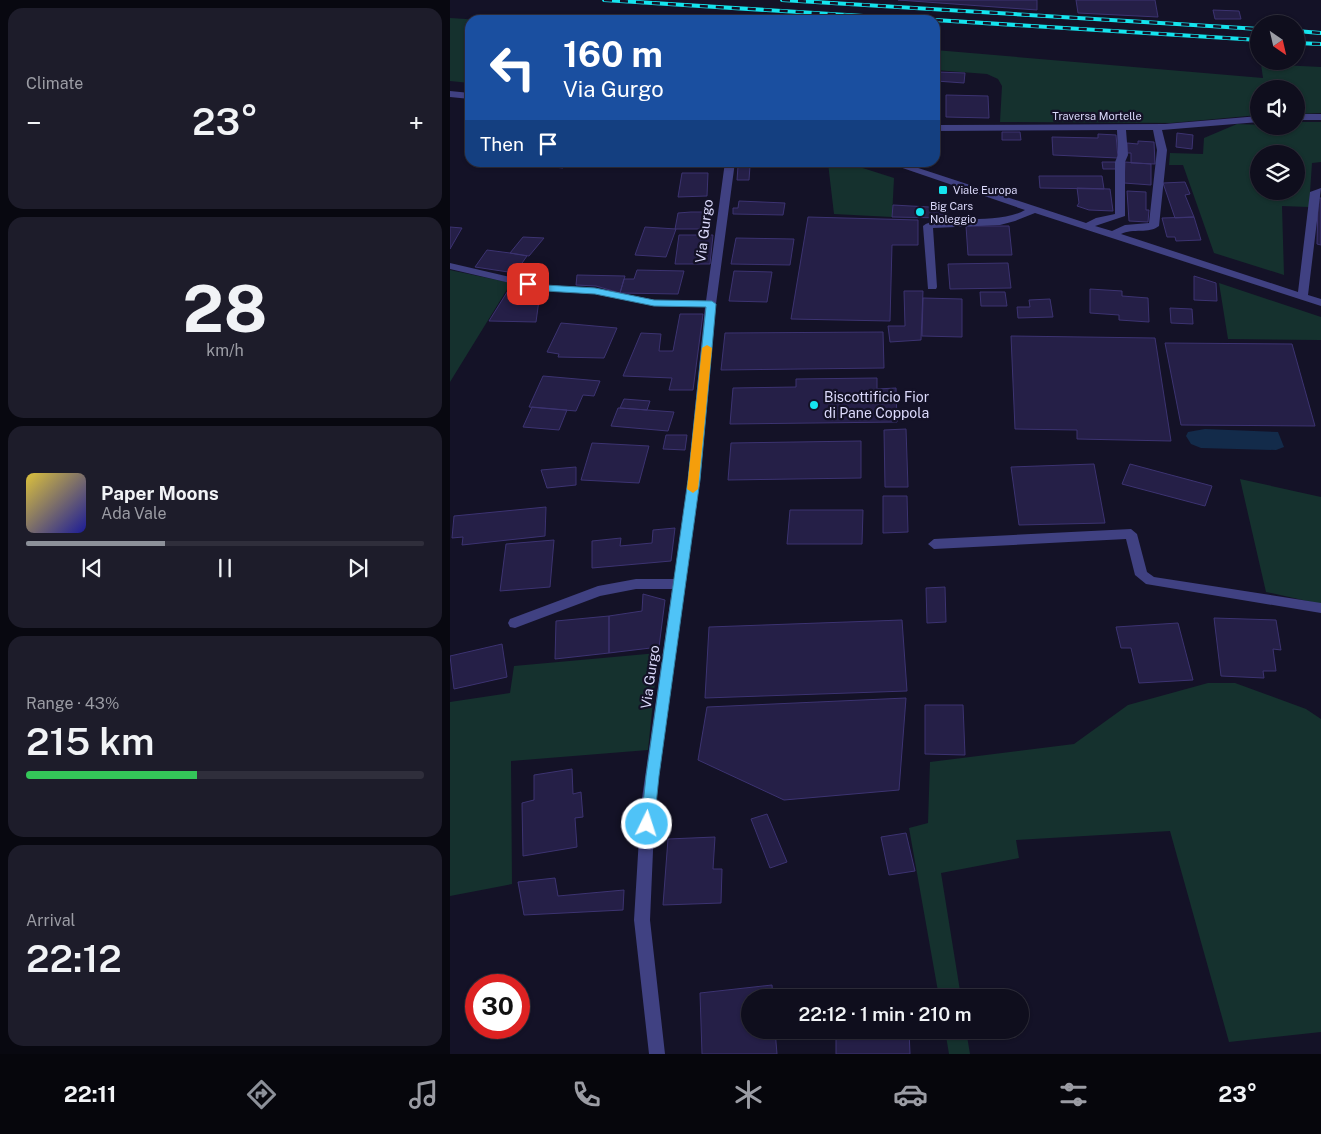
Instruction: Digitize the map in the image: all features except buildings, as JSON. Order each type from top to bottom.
[{"type":"street","points":[[450,94],[465,96]]},
{"type":"street","points":[[1305,117],[1321,117]]},
{"type":"street","name":"Traversa Mortelle","points":[[940,128],[1157,127],[1250,120]]},
{"type":"street","points":[[1088,226],[1100,220],[1120,216],[1120,162],[1123,155],[1121,127]]},
{"type":"street","points":[[1113,234],[1125,228],[1154,226],[1162,150],[1157,127]]},
{"type":"street","name":"Via Gurgo","points":[[657,1054],[642,920],[648,805],[694,480],[712,304],[729,167]]},
{"type":"street","points":[[904,167],[1321,303]]},
{"type":"street","points":[[1302,296],[1305,285],[1315,192],[1321,191]]},
{"type":"street","points":[[932,287],[928,226],[937,223],[1010,221],[1022,217],[1034,209]]},
{"type":"street","points":[[1308,248],[1321,250]]},
{"type":"street","points":[[450,266],[545,288],[595,291],[654,303],[712,304]]},
{"type":"street","points":[[934,544],[1131,534],[1141,575],[1150,581],[1321,608]]},
{"type":"street","points":[[515,623],[598,591],[636,584],[679,584]]},
{"type":"green space","points":[[450,18],[465,19],[465,82],[450,81]]},
{"type":"green space","points":[[940,50],[1263,78],[1262,70],[1305,70],[1305,66],[1321,67],[1321,113],[1305,114],[1305,80],[1250,80],[1250,116],[1171,123],[1000,122],[1002,86],[998,79],[987,74],[940,70]]},
{"type":"green space","points":[[1305,122],[1321,122],[1321,162],[1312,163],[1309,207],[1282,206],[1284,275],[1214,253],[1183,165],[1169,165],[1170,153],[1203,154],[1204,138],[1237,124],[1250,124],[1250,135],[1305,135]]},
{"type":"green space","points":[[828,167],[860,167],[894,178],[892,217],[834,214]]},
{"type":"green space","points":[[450,270],[511,283],[450,382]]},
{"type":"green space","points":[[1219,283],[1321,317],[1321,340],[1228,339]]},
{"type":"green space","points":[[1240,479],[1321,497],[1321,604],[1266,592]]},
{"type":"green space","points":[[658,653],[648,750],[511,761],[512,884],[450,896],[450,702],[510,693],[514,666]]},
{"type":"green space","points":[[1208,683],[1235,683],[1306,709],[1321,719],[1321,1032],[1229,1042],[1170,831],[1016,840],[1019,858],[941,873],[960,989],[938,989],[909,828],[928,823],[930,762],[1074,744],[1128,705]]},
{"type":"green space","points":[[946,1039],[968,1039],[970,1054],[949,1054]]},
{"type":"water","points":[[1205,429],[1278,432],[1284,447],[1276,450],[1201,448],[1191,444],[1186,436],[1188,432]]},
{"type":"railway","points":[[604,0],[847,15]]},
{"type":"railway","points":[[782,0],[1250,28]]},
{"type":"railway","points":[[940,20],[1250,39]]},
{"type":"railway","points":[[1305,32],[1321,33]]},
{"type":"railway","points":[[1305,43],[1321,44]]},
{"type":"slow traffic","points":[[693,489],[707,348]]},
{"type":"place","name":"Viale Europa","points":[[943,190]]},
{"type":"place","name":"Big Cars Noleggio","points":[[920,212]]},
{"type":"place","name":"Biscottificio Fior di Pane Coppola","points":[[814,405]]},
{"type":"route","points":[[528,284],[545,288],[595,291],[654,303],[712,304],[694,480],[648,805],[647,824]]}]
